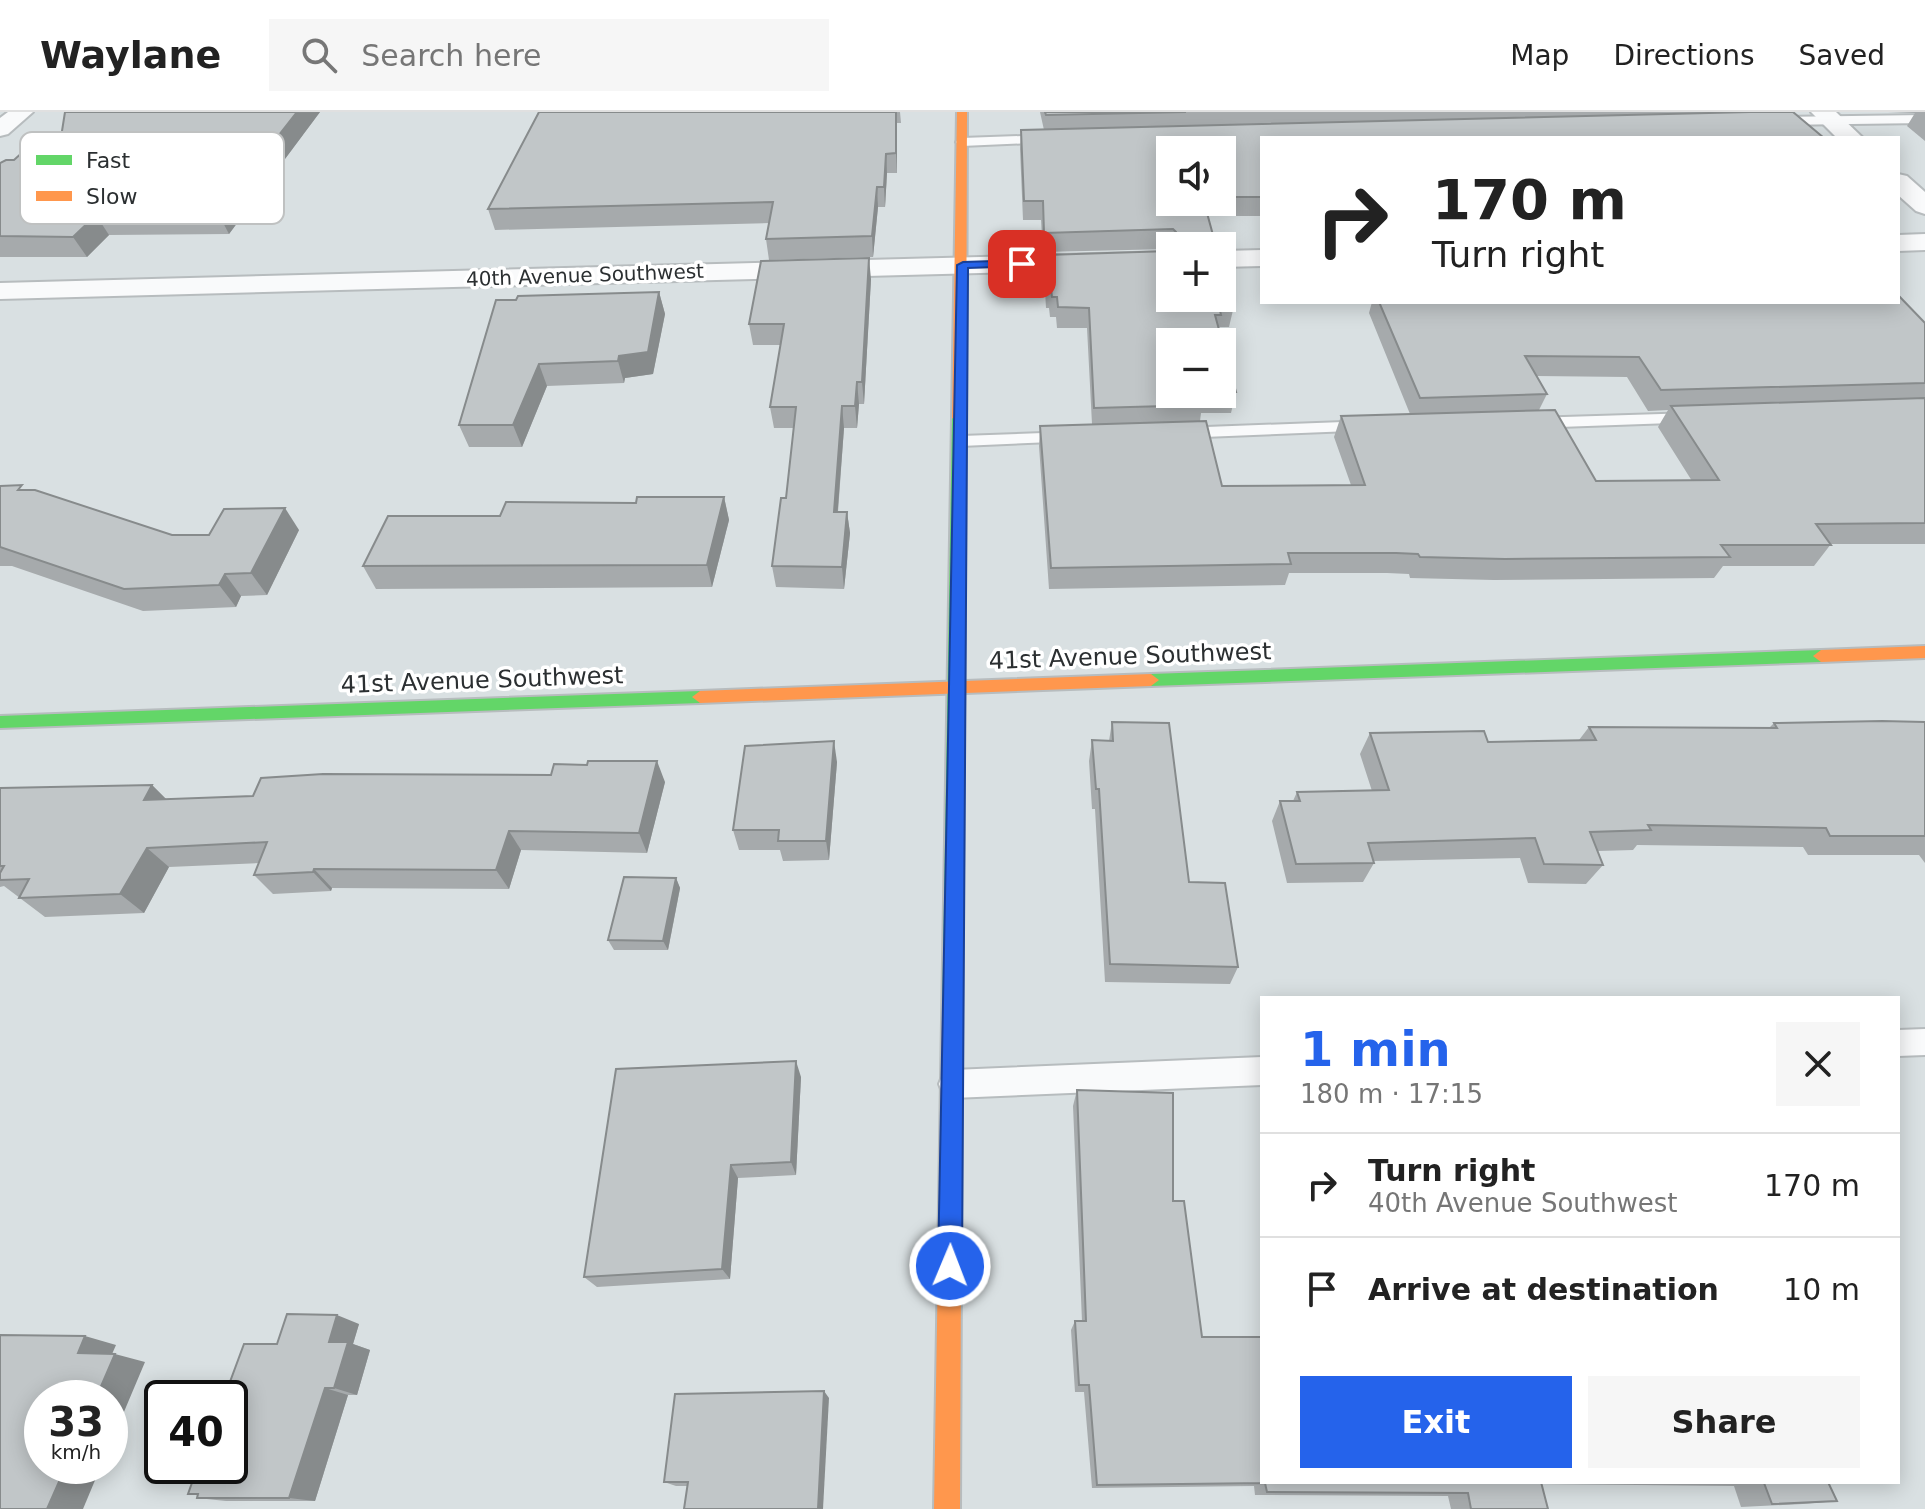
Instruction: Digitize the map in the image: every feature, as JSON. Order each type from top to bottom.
[{"type":"street","points":[[0,129],[22,112]]},
{"type":"street","points":[[947,1509],[963,265],[962,112]]},
{"type":"street","points":[[1826,116],[1849,136]]},
{"type":"street","points":[[1900,183],[1925,206]]},
{"type":"street","points":[[1900,243],[1925,242]]},
{"type":"street","points":[[1236,259],[1260,258]]},
{"type":"street","name":"40th Avenue Southwest","points":[[0,291],[1156,260]]},
{"type":"street","name":"41st Avenue Southwest","points":[[0,722],[1925,652]]},
{"type":"lane","points":[[1752,122],[1826,116],[1925,119]]},
{"type":"lane","points":[[962,142],[1073,139]]},
{"type":"lane","points":[[1511,424],[1718,417]]},
{"type":"lane","points":[[1160,433],[1389,426]]},
{"type":"lane","points":[[961,441],[1084,436]]},
{"type":"lane","points":[[1900,1043],[1925,1042]]},
{"type":"lane","points":[[953,1084],[1260,1071]]},
{"type":"building","points":[[65,112],[297,112],[281,132],[62,132]]},
{"type":"building","points":[[539,112],[896,112],[896,153],[886,154],[884,187],[877,187],[872,236],[766,239],[773,202],[488,209]]},
{"type":"building","points":[[1045,112],[1186,112],[1046,115]]},
{"type":"building","points":[[1793,112],[1822,136],[1260,136],[1260,197],[1236,197],[1236,136],[1156,136],[1156,216],[1208,216],[1212,232],[1176,232],[1173,229],[1044,233],[1043,201],[1024,201],[1021,130]]},
{"type":"building","points":[[20,155],[20,224],[87,224],[73,237],[0,236],[0,163],[14,160]]},
{"type":"building","points":[[1156,251],[1156,312],[1220,312],[1221,315],[1215,315],[1219,328],[1156,328],[1156,406],[1094,408],[1089,308],[1058,307],[1057,297],[1052,297],[1051,288],[1047,288],[1045,255]]},
{"type":"building","points":[[869,258],[862,382],[857,382],[855,406],[842,406],[834,512],[847,512],[842,567],[772,566],[781,498],[786,498],[796,407],[770,407],[784,324],[749,324],[761,261]]},
{"type":"building","points":[[659,292],[648,352],[619,356],[618,361],[539,364],[513,425],[459,425],[496,300],[516,300],[518,296]]},
{"type":"building","points":[[1900,297],[1925,323],[1925,383],[1661,390],[1639,357],[1525,356],[1547,394],[1420,398],[1380,304],[1900,304]]},
{"type":"building","points":[[1925,398],[1925,523],[1816,524],[1831,545],[1721,545],[1730,557],[1505,559],[1420,557],[1418,554],[1396,553],[1288,553],[1291,564],[1051,568],[1040,426],[1206,421],[1222,486],[1365,485],[1341,416],[1555,410],[1596,481],[1719,480],[1671,406]]},
{"type":"building","points":[[22,485],[18,490],[35,490],[172,535],[209,535],[224,509],[285,508],[251,573],[225,574],[219,585],[124,589],[0,547],[0,486]]},
{"type":"building","points":[[637,497],[724,497],[707,565],[363,566],[388,516],[500,516],[506,502],[636,503]]},
{"type":"building","points":[[1112,722],[1169,723],[1189,882],[1225,883],[1238,967],[1110,964],[1099,789],[1096,789],[1092,740],[1113,741]]},
{"type":"building","points":[[1925,722],[1925,836],[1830,836],[1826,828],[1648,825],[1651,830],[1590,832],[1603,865],[1544,864],[1535,838],[1368,843],[1374,863],[1296,864],[1280,801],[1300,801],[1297,792],[1389,790],[1370,733],[1484,731],[1488,742],[1596,740],[1589,727],[1777,728],[1774,723]]},
{"type":"building","points":[[834,741],[826,841],[778,841],[779,830],[733,830],[745,746]]},
{"type":"building","points":[[588,761],[657,761],[639,833],[509,831],[496,870],[314,869],[313,872],[254,875],[267,842],[147,848],[120,894],[19,898],[29,879],[0,880],[4,866],[0,866],[0,788],[152,785],[144,800],[253,796],[261,778],[323,774],[551,775],[554,764],[587,765]]},
{"type":"building","points":[[624,877],[676,878],[663,941],[608,940]]},
{"type":"building","points":[[796,1061],[791,1162],[731,1165],[722,1269],[584,1277],[616,1069]]},
{"type":"building","points":[[1077,1090],[1173,1093],[1173,1201],[1184,1201],[1202,1337],[1260,1337],[1260,1483],[1097,1485],[1089,1385],[1079,1385],[1075,1321],[1086,1321]]},
{"type":"building","points":[[287,1314],[337,1315],[329,1342],[348,1342],[334,1388],[325,1388],[289,1498],[197,1498],[198,1494],[188,1494],[192,1484],[248,1484],[248,1380],[231,1380],[244,1344],[277,1344]]},
{"type":"building","points":[[0,1335],[85,1336],[78,1353],[115,1354],[104,1380],[24,1380],[24,1484],[58,1484],[47,1509],[0,1509]]},
{"type":"building","points":[[824,1391],[818,1509],[684,1509],[688,1482],[664,1482],[675,1394]]},
{"type":"building","points":[[1265,1484],[1542,1484],[1548,1509],[1471,1509],[1468,1493],[1267,1492]]},
{"type":"building","points":[[1764,1484],[1829,1484],[1837,1501],[1772,1504]]},
{"type":"traffic: fast","points":[[952,1020],[959,418]]},
{"type":"traffic: fast","points":[[1151,680],[1821,656]]},
{"type":"traffic: fast","points":[[0,722],[700,697]]},
{"type":"traffic: slow","points":[[959,418],[962,112]]},
{"type":"traffic: slow","points":[[1821,656],[1925,652]]},
{"type":"traffic: slow","points":[[700,697],[1151,680]]},
{"type":"traffic: slow","points":[[947,1509],[952,1020]]},
{"type":"route","points":[[950,1266],[963,265],[1022,264]]}]
